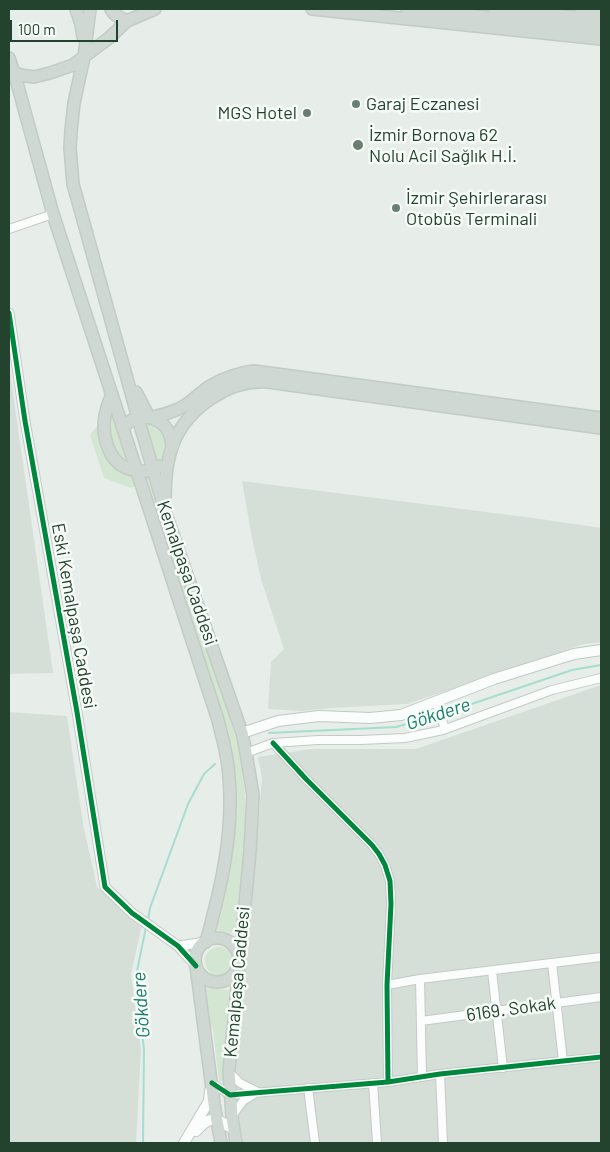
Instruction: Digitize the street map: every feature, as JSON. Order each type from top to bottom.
[{"type":"main road","points":[[76,9],[83,32],[84,57]]},
{"type":"main road","points":[[90,9],[71,131],[70,148],[73,184],[124,370],[143,417]]},
{"type":"main road","points":[[111,9],[118,17],[127,21]]},
{"type":"main road","points":[[13,71],[26,76],[42,75],[73,65],[127,21],[155,9]]},
{"type":"main road","points":[[312,9],[601,39]]},
{"type":"main road","points":[[407,9],[601,29]]},
{"type":"main road","points":[[494,9],[601,20]]},
{"type":"main road","points":[[537,9],[601,15]]},
{"type":"main road","points":[[580,13],[601,9]]},
{"type":"main road","name":"Kemalpaşa Caddesi","points":[[9,58],[53,214],[223,738],[229,776],[231,813],[224,874],[206,942]]},
{"type":"main road","points":[[123,428],[131,420],[160,415],[182,408],[211,386],[238,374],[254,371],[601,418]]},
{"type":"main road","points":[[112,394],[104,424],[105,440],[109,452],[116,462],[127,469],[136,471],[153,470],[165,462],[185,423],[206,402],[227,389],[255,382],[268,382],[601,428]]},
{"type":"main road","points":[[143,417],[158,420],[171,435],[171,449],[164,493],[166,514]]},
{"type":"main road","name":"Kemalpaşa Caddesi","points":[[143,417],[153,470],[166,514],[242,732],[253,795],[250,852],[229,1071],[232,1123],[236,1143]]},
{"type":"main road","points":[[242,732],[278,721],[318,716],[370,718],[401,715],[494,680],[574,654],[601,650]]},
{"type":"main road","points":[[219,938],[232,944],[239,955],[239,962],[235,974],[230,979],[216,983],[204,978],[196,966],[195,959],[200,946],[212,939],[219,938]]},
{"type":"main road","name":"Kemalpaşa Caddesi","points":[[196,966],[221,1143]]},
{"type":"main road","points":[[184,1143],[209,1101],[212,1082]]},
{"type":"main road","points":[[184,1143],[204,1122],[211,1119],[232,1123]]},
{"type":"street","points":[[9,229],[53,214]]},
{"type":"street","name":"Eski Kemalpaşa Caddesi","points":[[9,313],[25,420],[77,712],[105,887],[132,913],[178,946],[196,966]]},
{"type":"street","points":[[246,753],[273,743],[405,738],[445,729],[552,690],[601,678]]},
{"type":"street","points":[[436,701],[445,729]]},
{"type":"street","points":[[273,743],[372,845],[385,865],[390,881],[391,904],[387,985],[388,1082]]},
{"type":"street","points":[[178,946],[206,942]]},
{"type":"street","points":[[387,985],[420,979],[601,957]]},
{"type":"street","points":[[552,964],[563,1061]]},
{"type":"street","points":[[492,971],[503,1068]]},
{"type":"street","points":[[420,979],[422,1077]]},
{"type":"street","name":"6169. Sokak","points":[[421,1021],[601,997]]},
{"type":"street","points":[[212,1082],[230,1095],[388,1082],[440,1074],[601,1058]]},
{"type":"street","points":[[229,1071],[240,1083],[258,1092]]},
{"type":"street","points":[[440,1074],[443,1143]]},
{"type":"street","points":[[373,1083],[377,1143]]},
{"type":"street","points":[[308,1088],[315,1143]]},
{"type":"street","points":[[232,1123],[243,1101],[258,1092]]},
{"type":"shaded area","points":[[9,365],[53,673],[9,674]]},
{"type":"shaded area","points":[[242,481],[601,528],[601,642],[583,644],[407,704],[301,711],[268,709],[271,662],[284,649],[261,579]]},
{"type":"shaded area","points":[[601,685],[601,1143],[243,1143],[236,1072],[262,778],[258,757],[311,749],[416,749]]},
{"type":"shaded area","points":[[9,712],[67,716],[83,824],[97,887],[142,925],[131,974],[141,1050],[136,1143],[9,1143]]},
{"type":"green space","points":[[111,412],[126,458],[122,462],[108,443],[108,413]]},
{"type":"green space","points":[[145,422],[159,427],[166,438],[166,451],[163,458],[157,463]]},
{"type":"green space","points":[[98,425],[102,430],[102,435],[127,468],[134,482],[134,487],[131,488],[104,478],[90,435]]},
{"type":"green space","points":[[150,477],[239,751],[245,794],[246,821],[236,934],[216,930],[226,890],[235,832],[236,799],[231,749],[145,478]]},
{"type":"green space","points":[[219,947],[229,951],[233,961],[229,971],[219,975],[209,971],[205,961],[209,951]]},
{"type":"green space","points":[[205,988],[231,990],[227,1019],[224,1081],[219,1081],[213,1030],[210,1025]]},
{"type":"waterway","name":"Gökdere","points":[[442,714],[572,670],[601,665]]},
{"type":"waterway","name":"Gökdere","points":[[269,733],[396,727],[438,715]]},
{"type":"waterway","name":"Gökdere","points":[[148,920],[150,908],[188,804],[204,774],[215,764]]},
{"type":"waterway","name":"Gökdere","points":[[143,1143],[144,1050],[136,976],[146,927]]},
{"type":"cycle path","points":[[9,313],[25,421],[77,712],[105,887],[132,913],[178,946],[196,966]]},
{"type":"cycle path","points":[[273,743],[372,845],[385,865],[390,881],[391,904],[387,985],[388,1082]]},
{"type":"cycle path","points":[[212,1083],[230,1095],[388,1082],[440,1074],[601,1057]]},
{"type":"place","name":"Garaj Eczanesi","points":[[356,104]]},
{"type":"place","name":"MGS Hotel","points":[[307,113]]},
{"type":"place","name":"İzmir Bornova 62 Nolu Acil Sağlık H.İ.","points":[[358,145]]},
{"type":"place","name":"İzmir Şehirlerarası Otobüs Terminali","points":[[396,208]]}]
